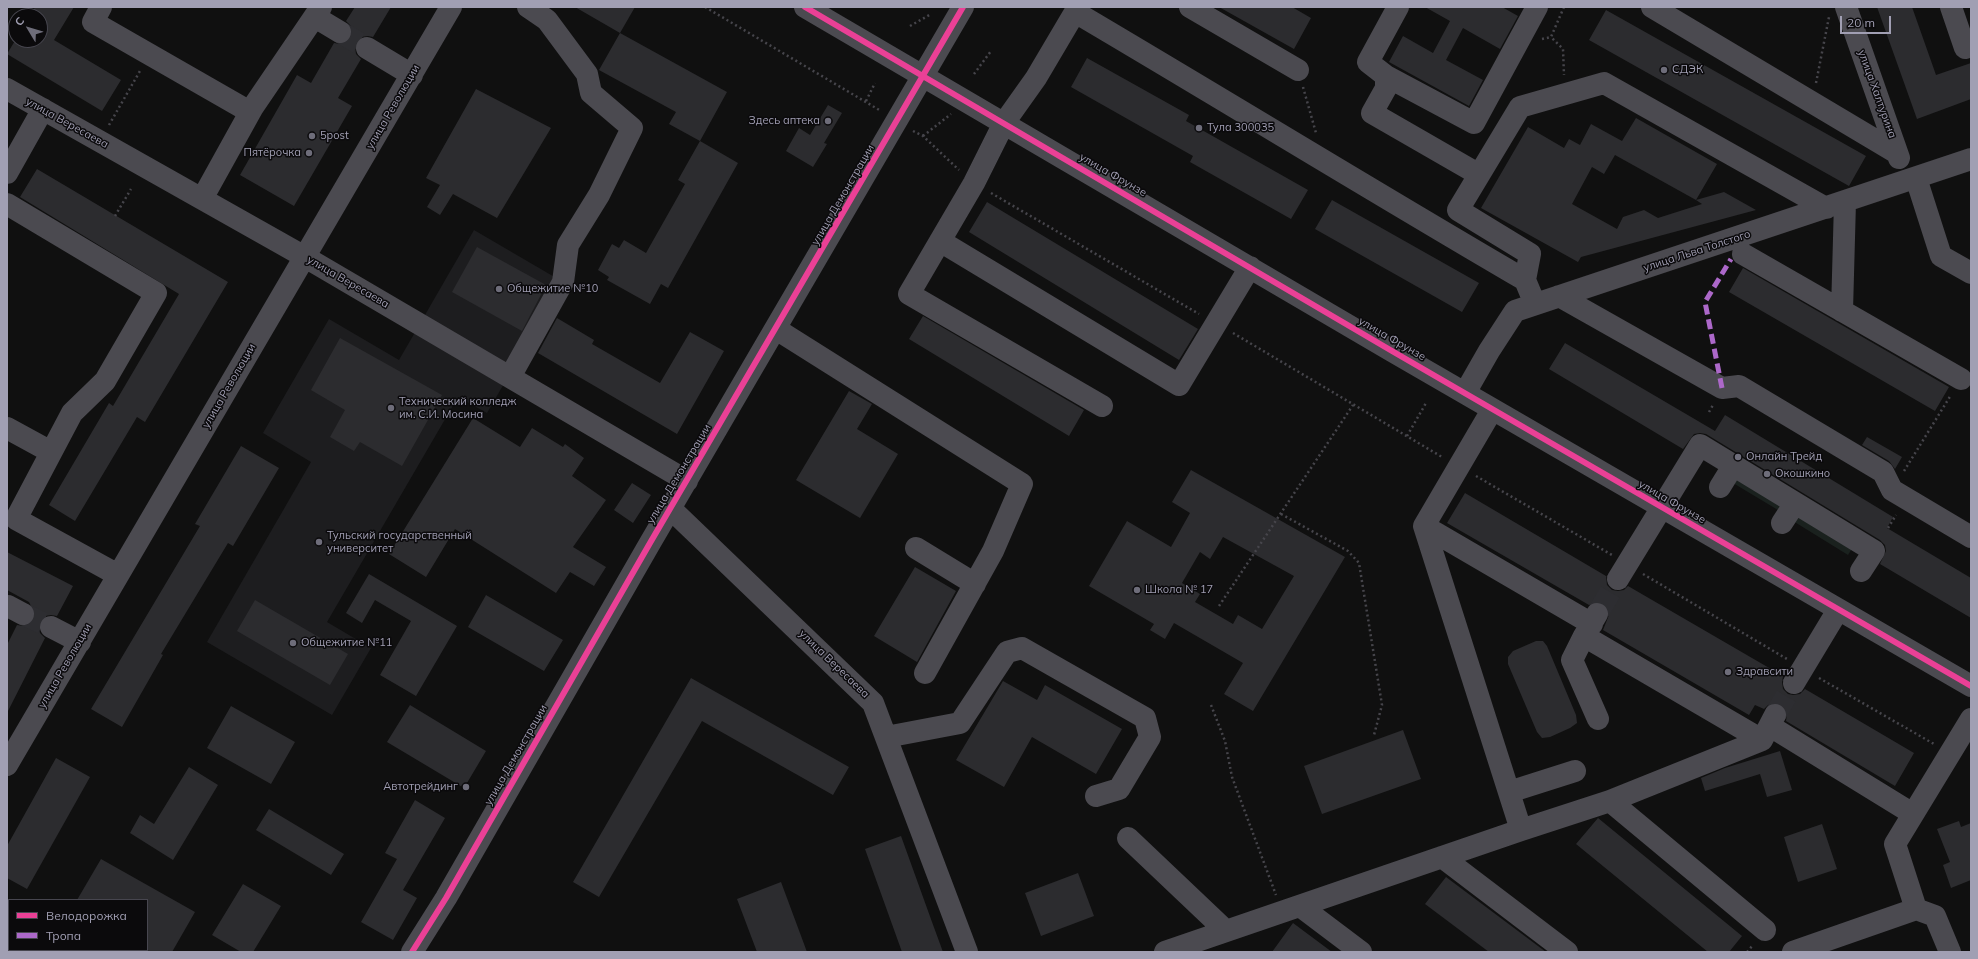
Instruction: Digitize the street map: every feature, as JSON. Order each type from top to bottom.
[{"type":"street","points":[[101,7],[93,22],[250,112]]},
{"type":"street","name":"улица Революции","points":[[7,765],[451,7]]},
{"type":"street","points":[[510,377],[563,282],[568,245],[599,195],[632,128],[591,93],[587,74],[547,20],[528,7]]},
{"type":"street","name":"улица Фрунзе","points":[[805,7],[1492,410],[1971,686]]},
{"type":"street","name":"улица Демонстрации","points":[[412,952],[446,898],[670,509],[963,7]]},
{"type":"street","points":[[1190,7],[1298,70]]},
{"type":"street","points":[[1398,7],[1368,62],[1386,76],[1474,123],[1537,7]]},
{"type":"street","points":[[1652,7],[1897,153]]},
{"type":"street","points":[[1951,7],[1965,48],[1971,46]]},
{"type":"street","points":[[1102,406],[909,294],[974,183],[1004,123],[1036,78],[1077,9],[1324,159],[1368,189],[1525,280]]},
{"type":"street","name":"улица Халтурина","points":[[1837,11],[1897,153],[1912,180],[1941,256],[1971,273]]},
{"type":"street","points":[[202,199],[250,112],[318,12],[340,32]]},
{"type":"street","points":[[366,48],[412,75]]},
{"type":"street","points":[[1386,76],[1386,88],[1372,113],[1478,174]]},
{"type":"street","points":[[1535,304],[1525,280],[1530,254],[1458,210],[1478,174],[1520,107],[1604,83],[1836,205],[1842,311]]},
{"type":"street","name":"улица Вересаева","points":[[7,89],[305,257],[687,481]]},
{"type":"street","points":[[7,173],[43,110]]},
{"type":"street","name":"улица Льва Толстого","points":[[1464,393],[1515,311],[1912,180],[1971,159]]},
{"type":"street","points":[[7,204],[156,294],[105,381],[72,413],[16,519],[118,575]]},
{"type":"street","points":[[940,241],[1179,385],[1250,267]]},
{"type":"street","points":[[1743,254],[1961,379]]},
{"type":"street","points":[[1559,296],[1722,388],[1739,386],[1883,472],[1892,490],[1971,537]]},
{"type":"street","points":[[776,329],[1022,484],[993,551],[925,673]]},
{"type":"street","points":[[1492,410],[1424,526],[1522,830]]},
{"type":"street","points":[[7,428],[51,452]]},
{"type":"street","points":[[1622,572],[1700,445],[1874,551],[1862,571]]},
{"type":"street","points":[[1720,487],[1733,466]]},
{"type":"street","points":[[1782,523],[1795,503]]},
{"type":"street","name":"улица Вересаева","points":[[670,509],[873,702],[967,952]]},
{"type":"street","points":[[1424,526],[1772,729],[1913,814]]},
{"type":"street","points":[[916,548],[975,584]]},
{"type":"street","points":[[1799,676],[1838,610]]},
{"type":"street","points":[[1592,624],[1572,660],[1598,719]]},
{"type":"street","points":[[51,627],[80,642]]},
{"type":"street","points":[[886,737],[960,723],[1007,652],[1022,648],[1145,718],[1150,737],[1118,789],[1096,796]]},
{"type":"street","points":[[1916,910],[1895,844],[1971,719]]},
{"type":"street","points":[[1165,952],[1610,801],[1772,729]]},
{"type":"street","points":[[1509,792],[1575,771]]},
{"type":"street","points":[[1610,801],[1765,930]]},
{"type":"street","points":[[1128,838],[1226,931]]},
{"type":"street","points":[[1442,857],[1567,952]]},
{"type":"street","points":[[1291,909],[1361,952]]},
{"type":"street","points":[[1793,952],[1916,910],[1935,916],[1950,952]]},
{"type":"path","points":[[705,7],[866,101],[883,113]]},
{"type":"path","points":[[1564,7],[1551,37],[1563,49],[1565,94]]},
{"type":"path","points":[[1808,99],[1818,78],[1837,11]]},
{"type":"path","points":[[910,26],[931,14]]},
{"type":"path","points":[[974,74],[991,51]]},
{"type":"path","points":[[107,129],[149,54]]},
{"type":"path","points":[[1298,70],[1324,159]]},
{"type":"path","points":[[866,101],[875,83]]},
{"type":"path","points":[[923,136],[951,114]]},
{"type":"path","points":[[910,129],[923,136],[974,183],[1458,466],[1622,572],[1799,676],[1950,754]]},
{"type":"path","points":[[115,216],[131,189]]},
{"type":"path","points":[[1892,490],[1961,379]]},
{"type":"path","points":[[1407,436],[1426,403]]},
{"type":"path","points":[[1219,606],[1353,404]]},
{"type":"path","points":[[1281,514],[1348,551],[1359,563],[1382,705],[1374,735]]},
{"type":"path","points":[[1211,705],[1225,741],[1232,776],[1291,909]]},
{"type":"shaded area","name":"Тульский государственный университет","points":[[474,230],[563,282],[487,413],[458,397],[327,622],[371,648],[332,715],[207,642],[311,462],[263,433],[329,319],[399,360]]},
{"type":"shaded area","points":[[1738,475],[1782,503],[1778,510],[1733,483]]},
{"type":"shaded area","points":[[1798,512],[1853,547],[1848,555],[1793,521]]},
{"type":"building","points":[[74,7],[54,40],[121,80],[102,111],[7,54],[11,48],[48,48],[48,8],[34,8]]},
{"type":"building","points":[[355,7],[391,7],[373,37],[361,37],[356,42],[356,54],[361,59],[338,98],[352,106],[294,206],[240,175],[297,75],[311,83],[334,43],[346,43],[350,39],[352,32],[351,26],[346,21]]},
{"type":"building","points":[[575,7],[635,7],[620,33]]},
{"type":"building","points":[[1219,7],[1292,7],[1311,18],[1294,49]]},
{"type":"building","points":[[1425,7],[1502,7],[1518,16],[1500,49],[1463,28],[1446,60],[1483,80],[1469,106],[1389,62],[1403,36],[1433,53],[1450,21]]},
{"type":"building","points":[[1877,7],[1912,7],[1936,75],[1971,63],[1971,99],[1917,119]]},
{"type":"building","points":[[1606,10],[1866,156],[1849,186],[1589,40]]},
{"type":"building","points":[[620,33],[727,92],[700,141],[669,124],[676,112],[599,70]]},
{"type":"building","points":[[1087,58],[1189,115],[1186,121],[1308,190],[1291,219],[1190,162],[1193,156],[1071,87]]},
{"type":"building","points":[[476,89],[551,128],[497,218],[453,194],[440,215],[427,207],[440,185],[426,178]]},
{"type":"building","points":[[828,105],[842,113],[824,143],[827,144],[813,167],[786,151],[799,128],[810,135]]},
{"type":"building","points":[[1636,118],[1717,164],[1696,200],[1724,192],[1756,210],[1581,257],[1578,262],[1481,208],[1528,127],[1564,148],[1569,139],[1580,145],[1591,124],[1622,141]],"holes":[[[1615,155],[1702,204],[1658,218],[1644,210],[1623,217],[1617,229],[1572,204],[1592,167],[1604,174]]]},
{"type":"building","points":[[700,141],[738,163],[668,288],[661,284],[650,304],[607,280],[609,277],[598,270],[612,244],[619,248],[624,240],[646,253],[685,184],[678,180]]},
{"type":"building","points":[[37,169],[228,282],[145,422],[137,417],[75,521],[49,505],[109,403],[113,406],[179,294],[20,197]]},
{"type":"building","points":[[1332,200],[1479,283],[1462,312],[1315,229]]},
{"type":"building","points":[[987,202],[1198,329],[1179,360],[969,232]]},
{"type":"building","name":"Общежитие №10","points":[[477,247],[546,285],[522,331],[452,292]]},
{"type":"building","points":[[1743,268],[1949,387],[1935,411],[1729,292]]},
{"type":"building","points":[[923,316],[1084,410],[1069,436],[909,339]]},
{"type":"building","points":[[557,318],[594,340],[592,344],[660,383],[690,332],[724,351],[677,434],[538,353]]},
{"type":"building","name":"Технический колледж им. С.И. Мосина","points":[[340,338],[442,395],[402,466],[360,442],[354,451],[330,437],[345,410],[311,390]]},
{"type":"building","points":[[1565,343],[1715,431],[1725,415],[1893,517],[1887,528],[1971,578],[1971,618],[1880,564],[1886,551],[1885,545],[1880,540],[1706,434],[1694,434],[1683,449],[1549,369]]},
{"type":"building","points":[[849,391],[872,404],[857,429],[898,454],[860,518],[796,480]]},
{"type":"building","points":[[473,418],[520,447],[532,428],[563,447],[565,444],[584,458],[572,476],[606,500],[573,547],[606,567],[594,586],[570,572],[556,593],[455,529],[426,577],[389,554]]},
{"type":"building","points":[[1867,437],[1902,457],[1895,469],[1889,461],[1862,445]]},
{"type":"building","points":[[241,446],[279,468],[233,546],[228,543],[161,654],[163,655],[122,727],[91,709],[200,526],[195,524]]},
{"type":"building","name":"Школа № 17","points":[[1191,470],[1345,557],[1253,711],[1224,694],[1243,663],[1174,623],[1165,639],[1150,630],[1154,624],[1089,586],[1127,521],[1171,547],[1190,513],[1172,502]],"holes":[[[1223,537],[1294,576],[1262,629],[1238,615],[1233,624],[1195,602],[1200,594],[1182,583],[1200,552],[1210,559]]]},
{"type":"building","points":[[632,483],[651,495],[633,523],[614,510]]},
{"type":"building","points":[[1465,493],[1606,576],[1607,585],[1612,590],[1624,590],[1628,586],[1783,676],[1783,689],[1788,694],[1800,694],[1805,689],[1914,753],[1895,786],[1786,721],[1786,709],[1781,704],[1774,703],[1768,705],[1764,709],[1755,705],[1749,715],[1603,630],[1609,615],[1608,608],[1604,603],[1597,602],[1589,605],[1447,523]]},
{"type":"building","points":[[7,552],[73,586],[57,616],[45,616],[40,622],[40,633],[45,638],[7,713],[7,645],[17,625],[29,625],[34,620],[35,614],[29,602],[7,590]]},
{"type":"building","points":[[915,567],[956,591],[917,662],[874,636]]},
{"type":"building","points":[[369,574],[457,626],[416,696],[380,675],[411,621],[375,600],[362,623],[346,613]]},
{"type":"building","points":[[486,595],[563,640],[544,671],[468,627]]},
{"type":"building","name":"Общежитие №11","points":[[255,600],[348,654],[330,685],[237,631]]},
{"type":"building","points":[[1536,641],[1543,641],[1547,646],[1576,715],[1577,723],[1570,728],[1550,737],[1542,738],[1537,732],[1508,664],[1508,657],[1513,651]]},
{"type":"building","points":[[691,678],[849,767],[833,795],[702,721],[599,897],[573,882]]},
{"type":"building","points":[[1003,681],[1037,700],[1045,685],[1122,729],[1096,774],[1032,737],[1004,787],[956,760]]},
{"type":"building","points":[[410,705],[486,751],[464,788],[387,742]]},
{"type":"building","points":[[231,706],[295,742],[271,784],[207,748]]},
{"type":"building","points":[[1403,730],[1421,779],[1322,814],[1304,766]]},
{"type":"building","points":[[1780,751],[1792,790],[1767,797],[1760,774],[1705,791],[1701,778],[1725,768]]},
{"type":"building","points":[[56,758],[90,777],[27,889],[7,878],[7,846]]},
{"type":"building","points":[[189,767],[218,785],[173,860],[130,833],[140,815],[154,824]]},
{"type":"building","points":[[415,800],[445,818],[403,890],[417,898],[393,940],[361,922],[397,859],[385,853]]},
{"type":"building","points":[[269,809],[344,854],[331,875],[256,830]]},
{"type":"building","points":[[1598,818],[1742,936],[1729,952],[1708,952],[1576,844]]},
{"type":"building","points":[[1959,821],[1961,827],[1971,823],[1971,880],[1951,888],[1943,865],[1950,862],[1937,829]]},
{"type":"building","points":[[1822,824],[1837,869],[1798,882],[1784,837]]},
{"type":"building","points":[[901,836],[943,952],[902,952],[865,849]]},
{"type":"building","points":[[101,859],[195,912],[172,952],[147,952],[148,899],[78,899]]},
{"type":"building","points":[[1078,873],[1094,916],[1041,936],[1025,893]]},
{"type":"building","points":[[1446,877],[1546,952],[1489,952],[1425,904]]},
{"type":"building","points":[[781,882],[807,952],[757,952],[737,899]]},
{"type":"building","points":[[243,884],[281,906],[253,952],[241,952],[212,935]]},
{"type":"building","points":[[1293,923],[1332,952],[1272,952]]},
{"type":"tunnel","points":[[340,32],[367,48]]},
{"type":"tunnel","points":[[1599,611],[1618,579]]},
{"type":"tunnel","points":[[23,614],[51,627]]},
{"type":"tunnel","points":[[1775,715],[1794,683]]},
{"type":"marked path","points":[[1722,388],[1705,302],[1731,259]]},
{"type":"cycle path","points":[[805,7],[1392,351],[1971,686]]},
{"type":"cycle path","points":[[412,952],[446,898],[650,543],[963,7]]},
{"type":"place","name":"СДЭК","points":[[1664,70]]},
{"type":"place","name":"Здесь аптека","points":[[828,121]]},
{"type":"place","name":"Тула 300035","points":[[1199,128]]},
{"type":"place","name":"5post","points":[[312,136]]},
{"type":"place","name":"Пятёрочка","points":[[309,153]]},
{"type":"place","name":"Общежитие №10","points":[[499,289]]},
{"type":"place","name":"Технический колледж им. С.И. Мосина","points":[[391,408]]},
{"type":"place","name":"Онлайн Трейд","points":[[1738,457]]},
{"type":"place","name":"Окошкино","points":[[1767,474]]},
{"type":"place","name":"Тульский государственный университет","points":[[319,542]]},
{"type":"place","name":"Школа № 17","points":[[1137,590]]},
{"type":"place","name":"Общежитие №11","points":[[293,643]]},
{"type":"place","name":"Здравсити","points":[[1728,672]]},
{"type":"place","name":"Автотрейдинг","points":[[466,787]]}]
